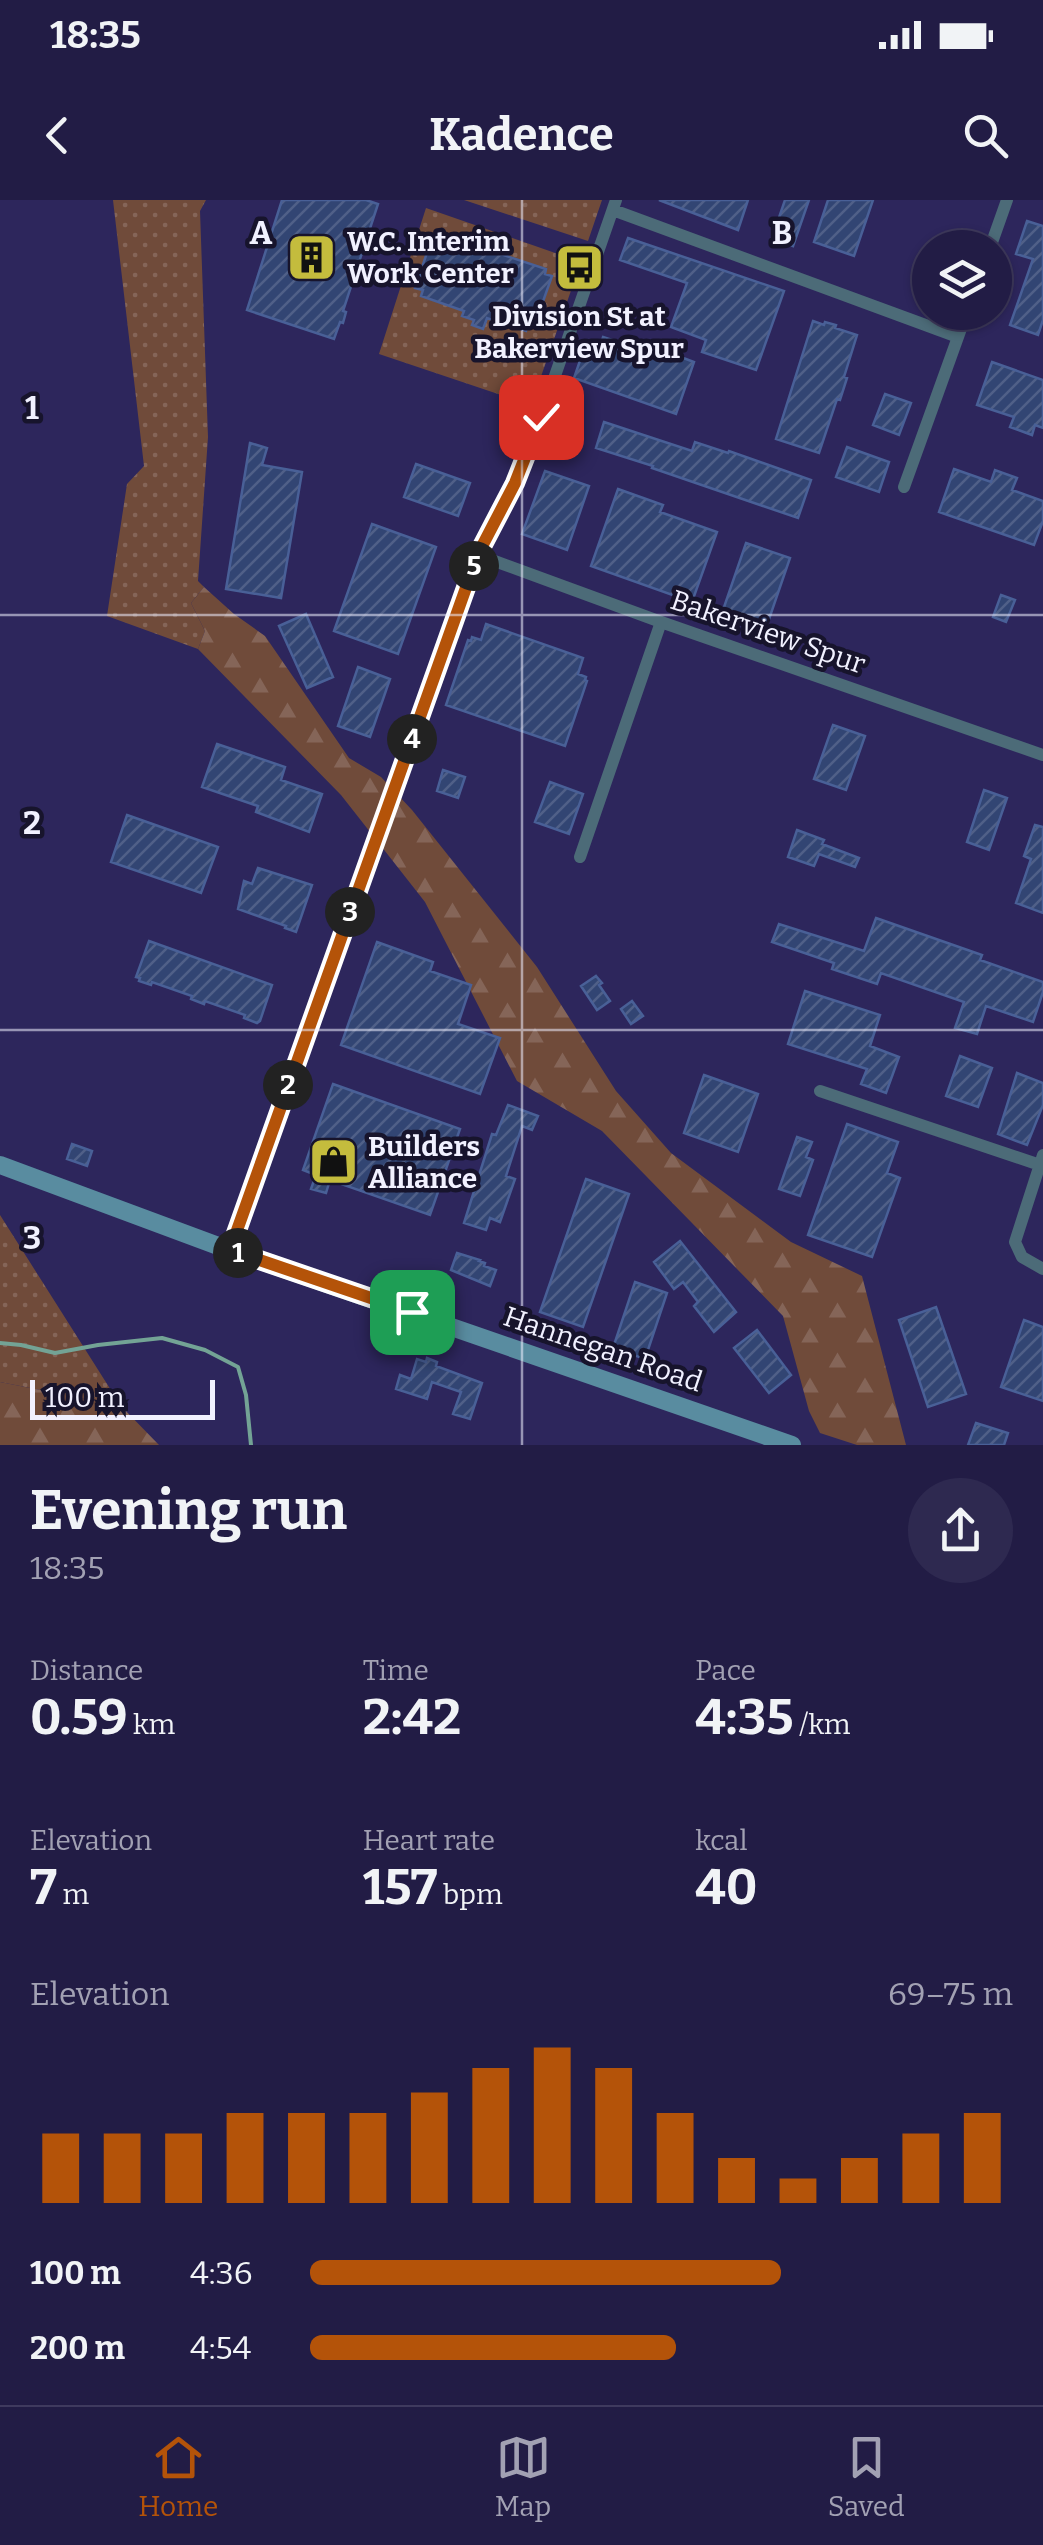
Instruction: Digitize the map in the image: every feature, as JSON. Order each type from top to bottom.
[{"type":"main road","name":"Hannegan Road","points":[[0,1166],[792,1445]]},
{"type":"street","points":[[996,230],[1007,200]]},
{"type":"street","points":[[230,1250],[478,554],[532,442],[615,205],[958,337]]},
{"type":"street","points":[[904,487],[960,330]]},
{"type":"street","name":"Bakerview Spur","points":[[478,554],[1043,755]]},
{"type":"street","points":[[580,856],[661,622]]},
{"type":"street","points":[[820,1091],[1041,1160],[1014,1242],[1022,1257],[1043,1269]]},
{"type":"green space","points":[[113,200],[206,200],[200,211],[208,437],[198,581],[204,587],[191,603],[205,631],[198,649],[107,616],[127,484],[144,466]]},
{"type":"green space","points":[[464,200],[602,200],[588,241]]},
{"type":"green space","points":[[426,208],[581,262],[531,405],[379,354]]},
{"type":"green space","points":[[204,587],[265,636],[349,758],[381,777],[412,810],[537,967],[616,1091],[671,1153],[791,1242],[862,1276],[906,1445],[857,1445],[820,1433],[809,1411],[783,1316],[602,1131],[517,1081],[425,902],[341,795],[198,649],[205,631],[191,603]]},
{"type":"green space","points":[[0,1215],[121,1406],[0,1382]]},
{"type":"green space","points":[[0,1382],[121,1406],[159,1445],[0,1445]]},
{"type":"building","name":"W.C. Interim Work Center","points":[[282,200],[366,200],[378,204],[343,311],[343,323],[340,322],[334,339],[247,310]]},
{"type":"building","points":[[659,200],[748,200],[738,230]]},
{"type":"building","points":[[785,200],[809,200],[793,246],[772,238]]},
{"type":"building","points":[[828,200],[873,200],[854,256],[814,242]]},
{"type":"building","points":[[1027,221],[1043,226],[1043,320],[1038,335],[1012,326],[1033,259],[1016,254]]},
{"type":"building","points":[[440,234],[546,269],[545,274],[552,276],[534,327],[528,325],[526,331],[487,318],[483,329],[462,316],[464,311],[421,296],[423,290],[415,288],[432,238],[438,240]]},
{"type":"building","points":[[628,238],[784,291],[756,370],[702,352],[706,340],[671,327],[687,283],[620,260]]},
{"type":"building","points":[[813,321],[836,325],[835,328],[857,335],[840,400],[837,399],[819,453],[776,439]]},
{"type":"building","points":[[603,337],[660,356],[662,350],[694,362],[676,414],[574,378],[585,346],[599,351]]},
{"type":"building","points":[[992,362],[1043,380],[1043,428],[1035,425],[1032,435],[1010,427],[1014,417],[977,405]]},
{"type":"building","points":[[885,394],[911,403],[899,435],[873,425]]},
{"type":"building","points":[[604,422],[692,451],[695,442],[729,451],[811,480],[798,518],[596,448]]},
{"type":"building","points":[[250,443],[267,448],[262,465],[302,472],[281,598],[226,589]]},
{"type":"building","points":[[847,447],[889,462],[879,492],[836,477]]},
{"type":"building","points":[[416,464],[470,483],[458,516],[404,497]]},
{"type":"building","points":[[954,469],[991,482],[995,470],[1017,478],[1012,490],[1043,501],[1043,521],[1034,545],[939,512]]},
{"type":"building","points":[[545,471],[589,486],[567,550],[522,534]]},
{"type":"building","points":[[618,489],[663,505],[660,512],[717,532],[692,602],[591,566]]},
{"type":"building","points":[[372,524],[436,547],[398,654],[334,631]]},
{"type":"building","points":[[746,543],[790,558],[766,628],[722,613]]},
{"type":"building","points":[[1001,595],[1015,600],[1006,622],[993,617]]},
{"type":"building","points":[[306,614],[333,677],[307,688],[279,626]]},
{"type":"building","points":[[486,624],[583,658],[578,674],[587,681],[565,746],[446,705],[468,640],[481,640]]},
{"type":"building","points":[[358,667],[390,679],[370,737],[338,726]]},
{"type":"building","points":[[833,725],[865,736],[846,790],[814,779]]},
{"type":"building","points":[[217,744],[285,767],[281,780],[322,794],[309,832],[256,812],[258,806],[202,787]]},
{"type":"building","points":[[443,770],[465,777],[458,798],[437,791]]},
{"type":"building","points":[[550,782],[583,794],[569,834],[535,822]]},
{"type":"building","points":[[984,790],[1007,798],[989,850],[967,842]]},
{"type":"building","points":[[127,815],[218,847],[201,893],[111,862]]},
{"type":"building","points":[[1035,825],[1043,827],[1043,913],[1016,903],[1031,859],[1024,856]]},
{"type":"building","points":[[797,830],[859,858],[855,867],[819,854],[814,866],[788,857]]},
{"type":"building","points":[[258,868],[312,885],[296,932],[238,909],[244,881],[252,884]]},
{"type":"building","points":[[876,918],[982,955],[980,960],[1043,982],[1033,1022],[986,1006],[977,1034],[955,1028],[964,1002],[881,973],[877,984],[832,969],[834,963],[772,942],[779,924],[864,951]]},
{"type":"building","points":[[149,941],[272,985],[260,1021],[205,1001],[204,1004],[152,982],[151,985],[139,981],[136,977]]},
{"type":"building","points":[[377,942],[433,962],[430,971],[471,985],[458,1024],[500,1038],[480,1094],[341,1045]]},
{"type":"building","points":[[596,976],[610,1001],[597,1010],[581,986]]},
{"type":"building","points":[[805,991],[880,1015],[870,1046],[899,1057],[886,1093],[861,1084],[867,1069],[788,1044]]},
{"type":"building","points":[[632,1001],[643,1016],[631,1024],[621,1009]]},
{"type":"building","points":[[960,1056],[992,1068],[978,1107],[946,1096]]},
{"type":"building","points":[[1017,1073],[1043,1083],[1043,1105],[1027,1145],[998,1134]]},
{"type":"building","points":[[704,1075],[758,1094],[738,1152],[684,1133]]},
{"type":"building","points":[[333,1084],[460,1129],[430,1215],[330,1180],[326,1193],[311,1189],[316,1175],[303,1170]]},
{"type":"building","points":[[508,1105],[538,1116],[532,1130],[522,1126],[506,1176],[515,1179],[500,1222],[490,1218],[486,1230],[464,1223],[492,1134],[496,1135]]},
{"type":"building","points":[[847,1124],[898,1142],[887,1173],[900,1178],[872,1257],[808,1235]]},
{"type":"building","points":[[797,1137],[812,1142],[806,1157],[813,1160],[800,1196],[779,1189]]},
{"type":"building","points":[[72,1144],[92,1151],[87,1166],[67,1159]]},
{"type":"building","points":[[586,1179],[629,1194],[583,1327],[540,1312]]},
{"type":"building","points":[[680,1241],[736,1312],[714,1332],[694,1306],[698,1302],[683,1282],[674,1289],[654,1262]]},
{"type":"building","points":[[457,1253],[496,1270],[490,1286],[451,1270]]},
{"type":"building","points":[[635,1282],[667,1293],[645,1359],[613,1348]]},
{"type":"building","points":[[936,1307],[966,1394],[928,1407],[899,1320]]},
{"type":"building","points":[[1024,1320],[1043,1327],[1043,1401],[1001,1387]]},
{"type":"building","points":[[757,1330],[791,1375],[769,1393],[734,1348]]},
{"type":"building","points":[[427,1358],[437,1362],[436,1366],[482,1383],[470,1419],[453,1414],[461,1392],[432,1382],[427,1399],[396,1389],[400,1375],[411,1379],[417,1359],[426,1362]]},
{"type":"building","points":[[976,1423],[1008,1433],[1004,1445],[968,1445]]},
{"type":"waterway","points":[[0,1343],[55,1353],[162,1338],[205,1350],[238,1367],[246,1395],[251,1445]]},
{"type":"place","name":"W.C. Interim Work Center","points":[[312,257]]},
{"type":"place","name":"Division St at Bakerview Spur","points":[[579,268]]},
{"type":"place","name":"Builders Alliance","points":[[333,1162]]},
{"type":"route","points":[[412,1312],[230,1250],[478,554],[515,483],[541,417]]}]
